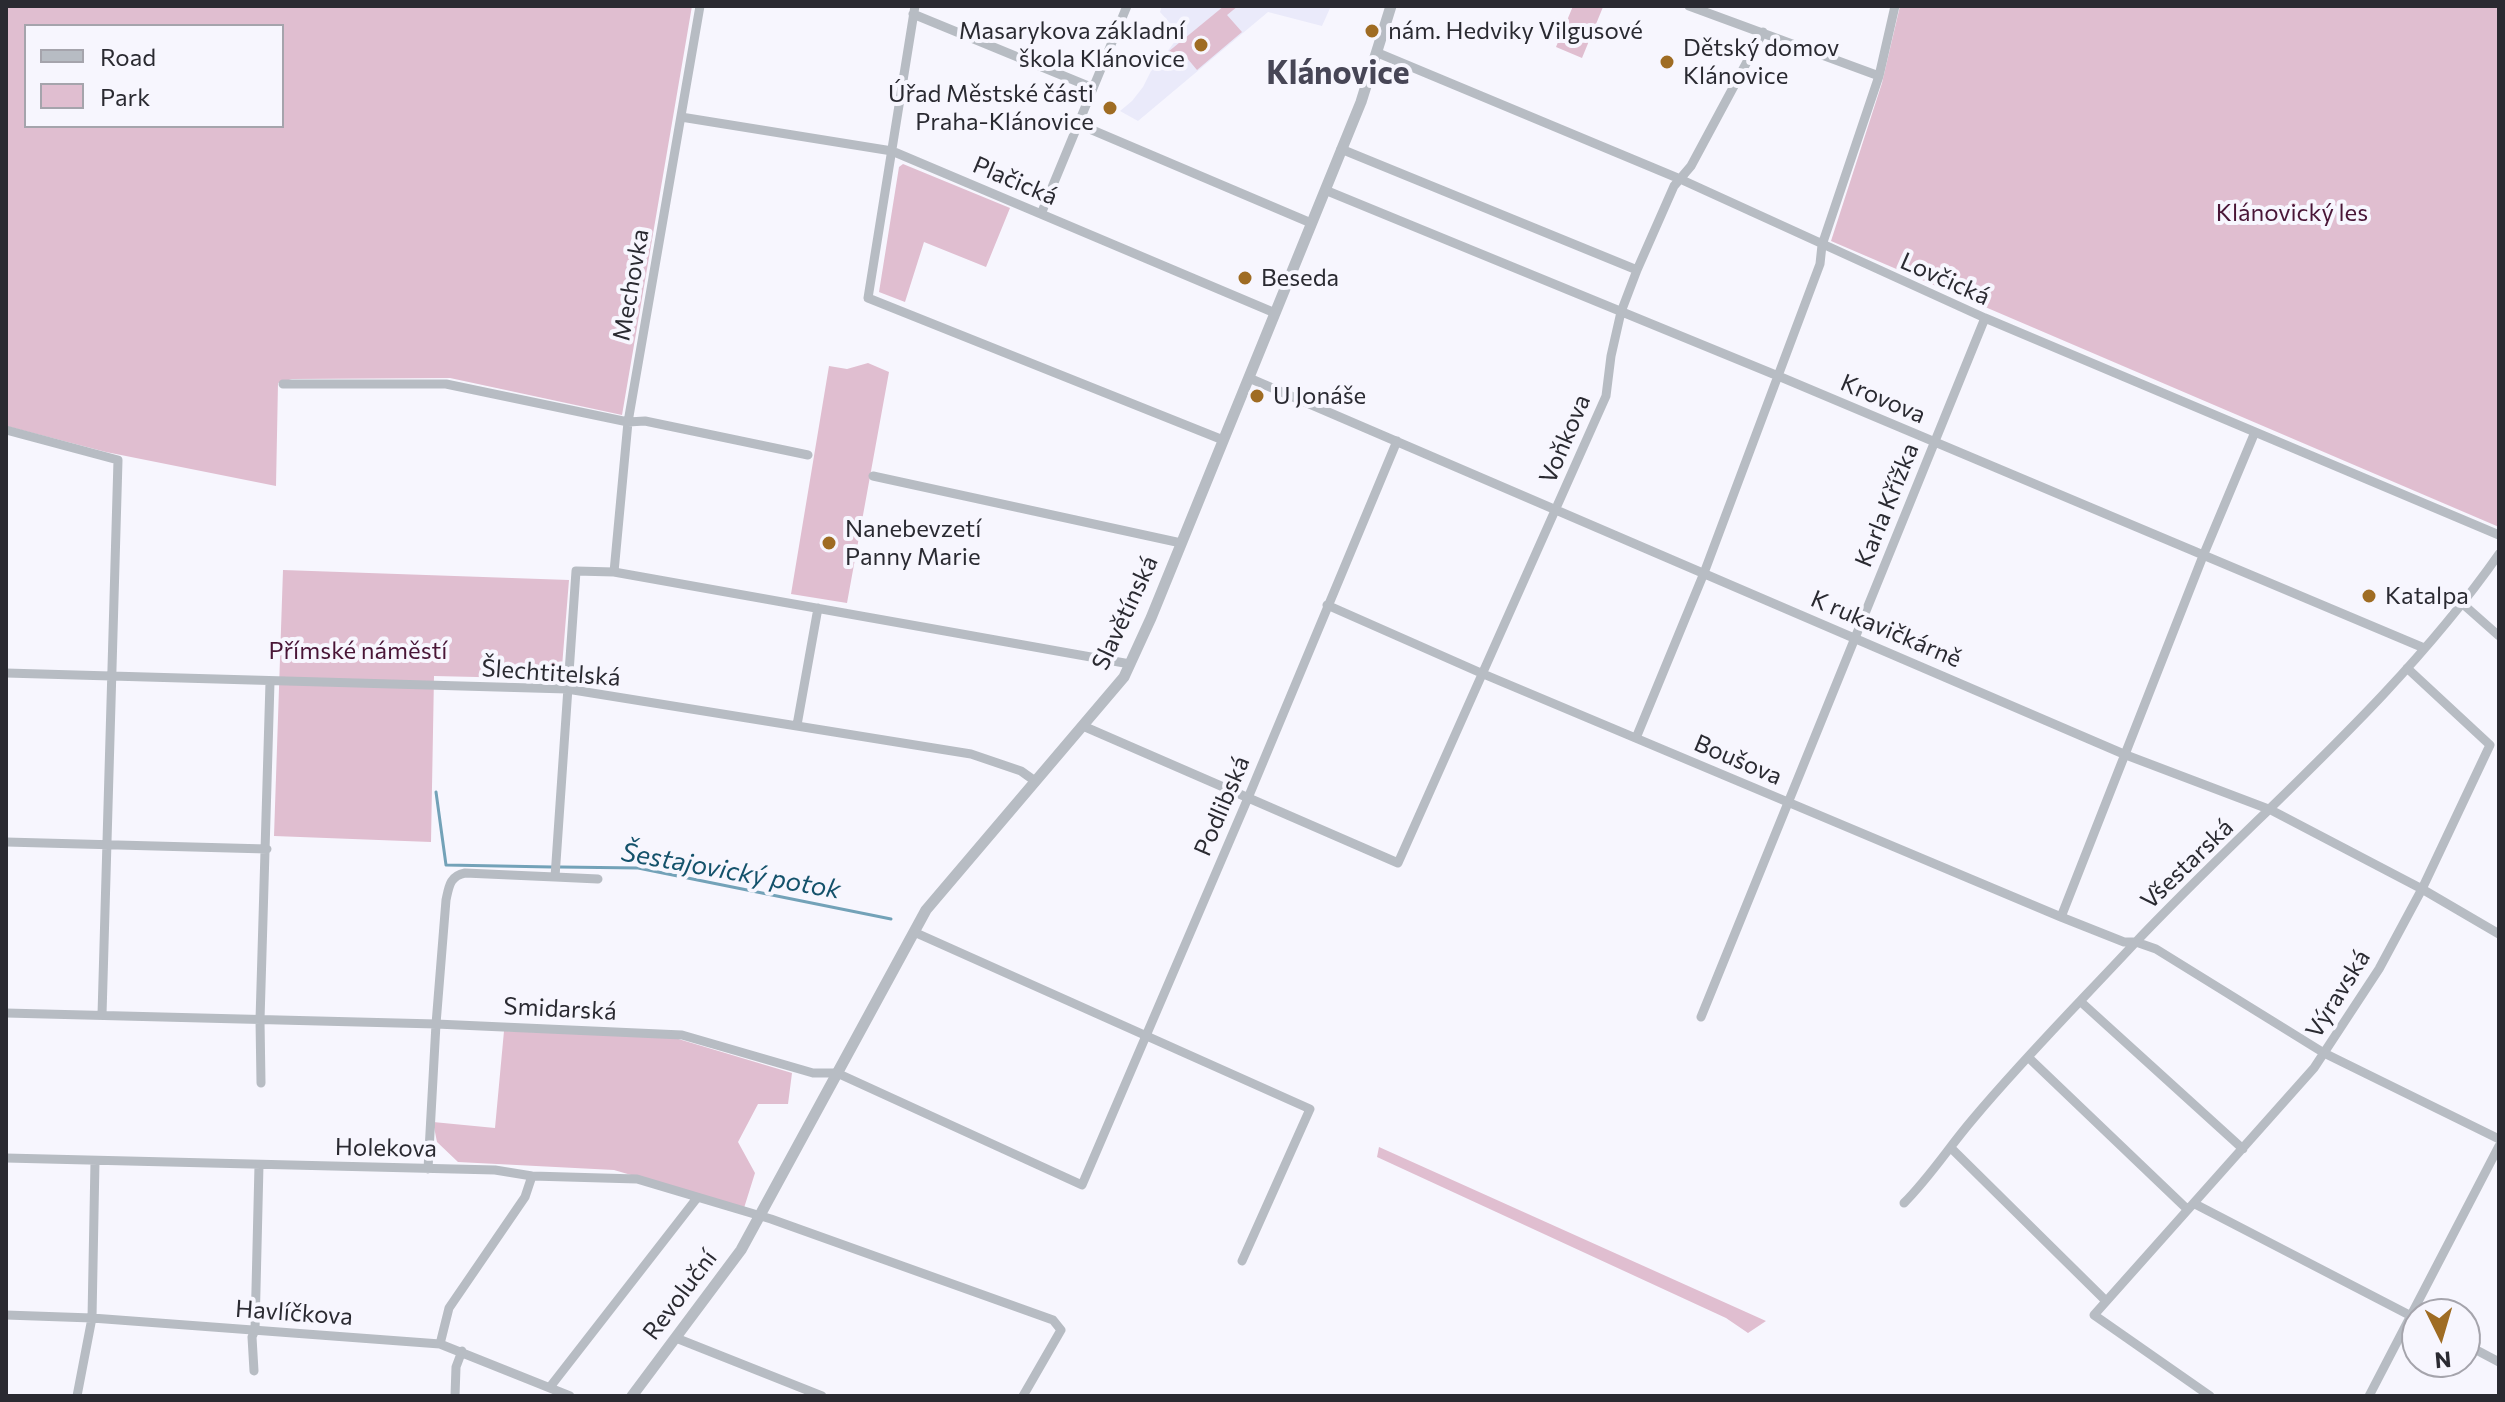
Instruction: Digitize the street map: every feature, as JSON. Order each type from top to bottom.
[{"type":"street","name":"Mechovka","points":[[614,572],[628,422],[700,6]]},
{"type":"street","points":[[1041,214],[1127,6]]},
{"type":"street","name":"Slavětínská","points":[[759,1217],[926,910],[1124,677],[1325,190],[1378,53],[1391,6]]},
{"type":"street","points":[[1689,6],[1879,76]]},
{"type":"street","points":[[1636,738],[1704,573],[1820,264],[1822,245],[1879,76],[1895,6]]},
{"type":"street","points":[[1093,88],[914,10],[868,298],[1223,440]]},
{"type":"street","name":"Voňkova","points":[[1248,798],[1398,863],[1606,396],[1621,312],[1637,270],[1674,186],[1691,166],[1763,32]]},
{"type":"street","name":"Lovčická","points":[[1378,53],[1680,179],[1985,318],[2499,535]]},
{"type":"street","name":"Plačická","points":[[681,117],[892,151],[1275,313]]},
{"type":"street","points":[[1078,124],[1311,223]]},
{"type":"street","points":[[1341,149],[1637,270]]},
{"type":"street","name":"Krovova","points":[[1325,190],[1779,376],[2424,648]]},
{"type":"street","name":"Karla Křížka","points":[[1701,1017],[1985,318]]},
{"type":"street","name":"K rukavičkárně","points":[[1249,378],[2126,755],[2271,810],[2422,889],[2499,934]]},
{"type":"street","points":[[283,384],[446,384],[808,455]]},
{"type":"street","points":[[6,430],[118,460],[102,1015]]},
{"type":"street","points":[[2061,917],[2255,432]]},
{"type":"street","name":"Podlibská","points":[[1082,1185],[1397,441]]},
{"type":"street","points":[[873,476],[1181,543]]},
{"type":"street","name":"Všestarská","points":[[1904,1203],[1928,1179],[1972,1120],[2136,942],[2271,810],[2407,668],[2464,605],[2499,554]]},
{"type":"street","points":[[556,874],[576,571],[614,572],[1130,664]]},
{"type":"street","name":"Boušova","points":[[1327,605],[2061,917],[2124,942],[2136,942],[2156,949],[2324,1053],[2499,1139]]},
{"type":"street","points":[[2464,605],[2499,636]]},
{"type":"street","points":[[797,725],[818,608]]},
{"type":"street","name":"Výravská","points":[[2210,1396],[2094,1315],[2314,1068],[2379,969],[2422,889],[2490,745],[2407,668]]},
{"type":"street","name":"Šlechtitelská","points":[[6,673],[567,689],[971,754],[1021,771],[1035,781]]},
{"type":"street","points":[[261,1083],[260,1020],[270,682]]},
{"type":"street","points":[[1083,726],[1248,798]]},
{"type":"street","points":[[6,842],[267,849]]},
{"type":"street","points":[[428,1169],[436,1024],[446,900],[451,881],[462,874],[556,874],[598,879]]},
{"type":"street","points":[[914,932],[1310,1109],[1242,1261]]},
{"type":"street","points":[[2081,1002],[2243,1149]]},
{"type":"street","name":"Smidarská","points":[[6,1013],[436,1024],[682,1035],[813,1073],[837,1073],[1082,1185]]},
{"type":"street","points":[[2029,1058],[2191,1206],[2401,1311]]},
{"type":"street","points":[[2423,1298],[2499,1146]]},
{"type":"street","points":[[1951,1148],[2105,1300]]},
{"type":"street","name":"Holekova","points":[[6,1158],[495,1170],[532,1176],[637,1179],[771,1219],[1053,1320],[1061,1330],[1023,1396]]},
{"type":"street","points":[[77,1396],[92,1318],[95,1161]]},
{"type":"street","points":[[254,1371],[252,1337],[255,1330],[259,1165]]},
{"type":"street","points":[[440,1344],[449,1308],[525,1197],[532,1176]]},
{"type":"street","points":[[550,1387],[697,1198]]},
{"type":"street","name":"Revoluční","points":[[632,1396],[735,1259],[759,1217]]},
{"type":"street","name":"Havlíčkova","points":[[6,1315],[92,1318],[440,1344],[570,1396]]},
{"type":"street","points":[[676,1338],[800,1392],[822,1396]]},
{"type":"street","points":[[2369,1396],[2401,1340]]},
{"type":"street","points":[[455,1396],[456,1367],[462,1351]]},
{"type":"street","points":[[2481,1352],[2499,1362]]},
{"type":"shaded area","name":"Masarykova základní škola Klánovice","points":[[1162,6],[1331,6],[1322,26],[1268,12],[1138,121],[1120,111],[1143,87],[1159,55],[1165,55],[1178,37],[1177,31],[1160,12]]},
{"type":"green space","points":[[6,6],[692,6],[622,415],[450,378],[292,379],[278,383],[276,486],[106,452],[6,426]]},
{"type":"green space","points":[[1224,6],[1238,6],[1227,15],[1242,32],[1197,70],[1182,52],[1173,59],[1168,52]]},
{"type":"green space","points":[[1573,6],[1603,7],[1582,58],[1556,47]]},
{"type":"green space","name":"Klánovický les","points":[[1900,6],[2499,6],[2499,527],[1831,241],[1882,83]]},
{"type":"green space","points":[[903,164],[1010,208],[986,267],[924,242],[905,302],[879,292],[899,167]]},
{"type":"green space","points":[[868,363],[889,372],[847,603],[791,594],[829,366],[847,369]]},
{"type":"green space","name":"Přímské náměstí","points":[[283,570],[569,580],[561,679],[434,676],[431,842],[274,836]]},
{"type":"green space","points":[[504,1031],[675,1038],[792,1073],[788,1104],[758,1104],[738,1142],[755,1173],[744,1208],[614,1170],[458,1162],[437,1142],[433,1122],[495,1128]]},
{"type":"green space","points":[[1379,1147],[1766,1321],[1748,1333],[1726,1318],[1377,1157]]},
{"type":"waterway","name":"Šestajovický potok","points":[[436,792],[446,865],[552,867]]},
{"type":"waterway","name":"Šestajovický potok","points":[[560,867],[638,868],[891,919]]},
{"type":"place","name":"nám. Hedviky Vilgusové","points":[[1372,31]]},
{"type":"place","name":"Masarykova základní škola Klánovice","points":[[1201,45]]},
{"type":"place","name":"Dětský domov Klánovice","points":[[1667,62]]},
{"type":"place","name":"Úřad Městské části Praha-Klánovice","points":[[1110,108]]},
{"type":"place","name":"Beseda","points":[[1245,278]]},
{"type":"place","name":"U Jonáše","points":[[1257,396]]},
{"type":"place","name":"Nanebevzetí Panny Marie","points":[[829,543]]},
{"type":"place","name":"Katalpa","points":[[2369,596]]},
{"type":"district","name":"Klánovice","points":[[1338,73]]}]
